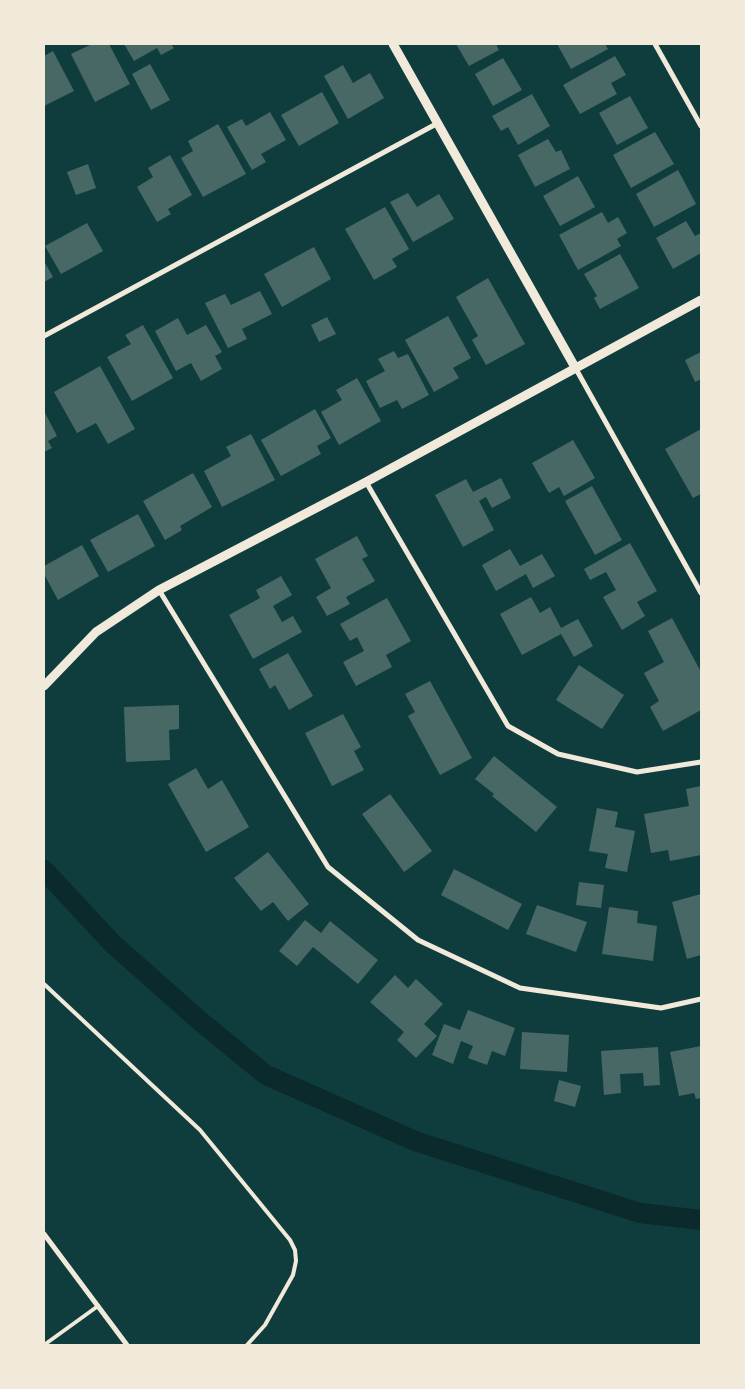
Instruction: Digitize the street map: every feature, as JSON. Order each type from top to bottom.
[{"type":"street","points":[[393,44],[701,593]]},
{"type":"street","points":[[655,44],[701,124]]},
{"type":"street","points":[[44,336],[438,123]]},
{"type":"street","points":[[44,686],[96,632],[159,590],[366,482],[701,300]]},
{"type":"street","points":[[366,482],[508,726],[558,754],[637,772],[701,762]]},
{"type":"street","points":[[159,590],[328,867],[418,940],[520,988],[661,1008],[701,999]]},
{"type":"street","points":[[44,1234],[127,1345]]},
{"type":"lane","points":[[44,984],[200,1130],[290,1240],[295,1250],[296,1261],[293,1275],[265,1325],[247,1345]]},
{"type":"lane","points":[[44,1345],[98,1306]]},
{"type":"building","points":[[92,44],[109,44],[130,84],[95,102],[71,54]]},
{"type":"building","points":[[124,44],[171,44],[174,48],[161,55],[157,48],[134,61]]},
{"type":"building","points":[[456,44],[496,44],[499,50],[469,66]]},
{"type":"building","points":[[557,44],[605,44],[608,49],[571,69]]},
{"type":"building","points":[[53,51],[74,91],[44,106],[44,56]]},
{"type":"building","points":[[615,56],[626,75],[611,83],[617,94],[580,114],[563,85]]},
{"type":"building","points":[[503,58],[522,90],[493,106],[475,74]]},
{"type":"building","points":[[150,64],[170,100],[151,110],[132,74]]},
{"type":"building","points":[[343,65],[353,83],[370,73],[384,98],[348,119],[324,76]]},
{"type":"building","points":[[322,92],[339,123],[299,146],[281,115]]},
{"type":"building","points":[[532,94],[550,126],[518,145],[508,127],[501,131],[492,116]]},
{"type":"building","points":[[630,96],[648,128],[617,145],[599,113]]},
{"type":"building","points":[[270,112],[286,140],[261,154],[266,162],[252,170],[227,127],[242,119],[246,126]]},
{"type":"building","points":[[218,124],[246,174],[203,197],[181,158],[193,151],[188,141]]},
{"type":"building","points":[[655,132],[674,164],[631,188],[613,155]]},
{"type":"building","points":[[548,139],[556,152],[561,150],[570,169],[535,187],[518,155]]},
{"type":"building","points":[[170,155],[192,195],[168,209],[171,214],[157,222],[137,187],[153,177],[148,168]]},
{"type":"building","points":[[88,164],[96,188],[76,195],[67,172]]},
{"type":"building","points":[[678,170],[696,204],[654,227],[636,194]]},
{"type":"building","points":[[578,176],[595,207],[560,226],[543,196]]},
{"type":"building","points":[[408,193],[417,207],[439,194],[454,219],[413,242],[390,202]]},
{"type":"building","points":[[385,207],[409,249],[392,259],[397,267],[374,280],[345,229]]},
{"type":"building","points":[[602,212],[608,223],[618,217],[627,233],[617,239],[621,246],[578,270],[559,235]]},
{"type":"building","points":[[686,221],[695,236],[701,233],[701,253],[673,269],[656,238]]},
{"type":"building","points":[[87,223],[103,251],[61,274],[45,246]]},
{"type":"building","points":[[314,247],[331,279],[282,307],[264,274]]},
{"type":"building","points":[[620,254],[639,288],[600,309],[594,298],[597,296],[584,274]]},
{"type":"building","points":[[44,261],[53,277],[44,282]]},
{"type":"building","points":[[488,278],[525,344],[486,365],[472,340],[478,336],[456,297]]},
{"type":"building","points":[[260,291],[272,314],[242,329],[247,339],[228,348],[205,303],[225,294],[231,305]]},
{"type":"building","points":[[448,316],[471,358],[453,368],[459,378],[434,392],[405,340]]},
{"type":"building","points":[[327,317],[336,334],[319,342],[311,325]]},
{"type":"building","points":[[178,318],[187,335],[206,325],[222,352],[215,356],[222,369],[201,381],[191,363],[176,371],[155,331]]},
{"type":"building","points":[[143,325],[173,378],[132,401],[107,357],[131,344],[125,335]]},
{"type":"building","points":[[394,351],[398,358],[408,354],[429,395],[402,409],[397,400],[380,408],[366,381],[385,371],[378,359]]},
{"type":"building","points":[[701,352],[701,379],[695,382],[685,360]]},
{"type":"building","points":[[100,366],[135,429],[108,444],[96,423],[77,433],[54,392]]},
{"type":"building","points":[[357,378],[381,421],[339,445],[321,412],[342,400],[336,390]]},
{"type":"building","points":[[315,409],[331,438],[317,446],[321,454],[281,476],[261,440]]},
{"type":"building","points":[[44,411],[57,436],[48,441],[52,448],[44,452]]},
{"type":"building","points":[[701,429],[701,494],[693,498],[665,449]]},
{"type":"building","points":[[251,434],[275,480],[222,507],[204,471],[231,456],[226,447]]},
{"type":"building","points":[[573,440],[595,478],[564,496],[559,487],[549,493],[532,463]]},
{"type":"building","points":[[193,473],[212,507],[180,526],[182,530],[165,540],[143,501]]},
{"type":"building","points":[[501,478],[511,498],[492,508],[486,497],[479,501],[494,530],[463,547],[435,495],[466,479],[473,492]]},
{"type":"building","points":[[592,486],[622,540],[595,555],[565,501]]},
{"type":"building","points":[[138,514],[155,546],[108,572],[90,540]]},
{"type":"building","points":[[357,536],[368,556],[362,559],[375,581],[346,597],[350,604],[327,616],[316,597],[331,588],[315,559]]},
{"type":"building","points":[[630,543],[657,591],[637,602],[645,616],[622,630],[603,597],[616,590],[606,572],[590,580],[584,569]]},
{"type":"building","points":[[82,545],[99,576],[58,600],[44,574],[44,566]]},
{"type":"building","points":[[510,549],[520,566],[542,554],[555,576],[533,588],[526,574],[496,591],[482,565]]},
{"type":"building","points":[[281,576],[292,595],[273,606],[282,622],[293,616],[302,632],[253,659],[229,615],[260,598],[256,590]]},
{"type":"building","points":[[531,597],[540,613],[550,607],[561,628],[578,619],[593,646],[574,657],[561,634],[522,655],[500,614]]},
{"type":"building","points":[[387,598],[411,641],[386,655],[392,667],[356,686],[343,662],[364,651],[357,637],[350,641],[340,624]]},
{"type":"building","points":[[672,618],[701,672],[701,710],[663,731],[650,707],[659,701],[644,673],[664,662],[648,631]]},
{"type":"building","points":[[288,653],[313,696],[289,710],[275,685],[270,689],[259,669]]},
{"type":"building","points":[[579,665],[624,695],[602,729],[556,700]]},
{"type":"building","points":[[430,681],[472,758],[440,775],[408,716],[415,712],[405,694]]},
{"type":"building","points":[[179,705],[179,729],[169,730],[170,760],[126,762],[124,707]]},
{"type":"building","points":[[343,714],[361,747],[354,751],[364,770],[332,786],[305,733]]},
{"type":"building","points":[[494,756],[557,807],[536,832],[492,796],[494,794],[475,779]]},
{"type":"building","points":[[196,768],[208,789],[222,780],[249,827],[206,852],[168,784]]},
{"type":"building","points":[[701,786],[701,855],[670,861],[668,850],[651,853],[644,814],[689,806],[686,789]]},
{"type":"building","points":[[390,794],[432,851],[404,872],[362,814]]},
{"type":"building","points":[[597,808],[618,812],[615,827],[635,831],[627,872],[605,868],[608,854],[589,851]]},
{"type":"building","points":[[268,852],[309,904],[288,921],[273,902],[261,911],[234,878]]},
{"type":"building","points":[[454,869],[522,904],[508,930],[441,895]]},
{"type":"building","points":[[579,882],[604,885],[601,908],[576,905]]},
{"type":"building","points":[[701,894],[701,955],[687,959],[672,902]]},
{"type":"building","points":[[537,905],[587,922],[576,952],[526,934]]},
{"type":"building","points":[[609,907],[638,911],[637,923],[657,926],[653,961],[602,954]]},
{"type":"building","points":[[305,920],[321,933],[330,921],[378,960],[358,984],[313,947],[297,966],[279,951]]},
{"type":"building","points":[[395,975],[408,988],[416,979],[443,1004],[424,1024],[437,1036],[416,1058],[397,1040],[404,1032],[370,1002]]},
{"type":"building","points":[[468,1010],[515,1028],[505,1056],[492,1051],[487,1065],[468,1058],[473,1046],[461,1041],[453,1064],[432,1055],[444,1024],[460,1030]]},
{"type":"building","points":[[522,1032],[569,1035],[567,1072],[520,1069]]},
{"type":"building","points":[[701,1046],[701,1098],[696,1099],[694,1093],[679,1096],[670,1052]]},
{"type":"building","points":[[658,1047],[660,1085],[644,1086],[643,1073],[620,1074],[621,1093],[604,1095],[601,1051]]},
{"type":"building","points":[[559,1080],[581,1086],[575,1107],[554,1101]]},
{"type":"waterway","points":[[44,870],[113,944],[200,1021],[266,1075],[415,1141],[640,1213],[701,1220]]}]
